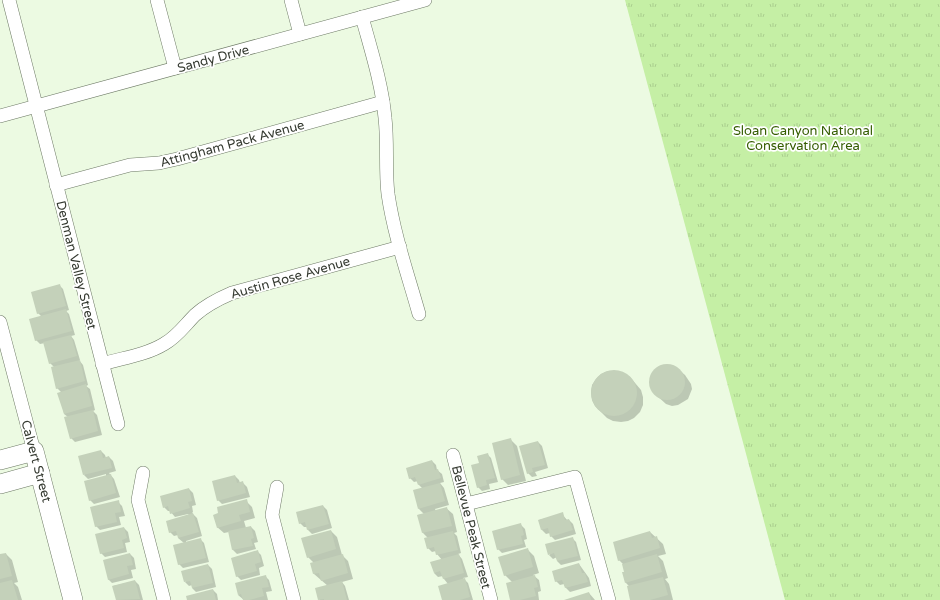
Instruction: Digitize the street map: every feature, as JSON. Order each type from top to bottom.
[{"type":"street","name":"Denman Valley Street","points":[[9,0],[118,424]]},
{"type":"street","points":[[157,0],[175,68]]},
{"type":"street","points":[[291,0],[300,34]]},
{"type":"street","name":"Sandy Drive","points":[[0,116],[426,0]]},
{"type":"street","points":[[362,17],[380,84],[383,102],[386,134],[386,172],[388,193],[400,247],[419,314]]},
{"type":"street","name":"Attingham Pack Avenue","points":[[56,185],[130,165],[159,163],[177,159],[383,102]]},
{"type":"street","name":"Austin Rose Avenue","points":[[102,364],[142,353],[164,344],[174,337],[207,305],[232,293],[400,247]]},
{"type":"street","name":"Calvert Street","points":[[0,322],[73,600]]},
{"type":"street","points":[[0,460],[34,451]]},
{"type":"street","name":"Bellevue Peak Street","points":[[453,455],[491,600]]},
{"type":"street","points":[[0,484],[40,473]]},
{"type":"street","points":[[143,473],[138,500],[164,600]]},
{"type":"street","points":[[466,504],[575,477],[609,600]]},
{"type":"street","points":[[277,487],[272,515],[294,600]]},
{"type":"green space","name":"Sloan Canyon National Conservation Area","points":[[625,0],[940,0],[940,600],[785,600]]},
{"type":"building","points":[[60,284],[66,306],[37,314],[31,292]]},
{"type":"building","points":[[66,309],[72,331],[35,341],[29,319]]},
{"type":"building","points":[[71,335],[77,356],[49,364],[43,342]]},
{"type":"building","points":[[80,360],[85,381],[56,389],[51,367]]},
{"type":"building","points":[[671,364],[680,369],[684,375],[684,389],[680,395],[671,400],[663,400],[654,395],[650,389],[649,378],[654,369],[660,365]]},
{"type":"building","points":[[619,370],[631,376],[636,384],[636,402],[631,410],[623,415],[609,416],[597,410],[592,402],[591,388],[597,376],[605,371]]},
{"type":"building","points":[[86,384],[92,406],[64,414],[57,393]]},
{"type":"building","points":[[93,410],[98,431],[70,439],[64,417]]},
{"type":"building","points":[[511,438],[520,475],[501,480],[492,443]]},
{"type":"building","points":[[538,441],[545,465],[532,468],[533,472],[527,474],[519,446]]},
{"type":"building","points":[[101,450],[103,458],[109,456],[112,468],[83,475],[78,456]]},
{"type":"building","points":[[488,453],[495,478],[486,480],[487,485],[477,488],[471,465],[479,463],[477,456]]},
{"type":"building","points":[[432,460],[435,470],[438,469],[441,478],[418,485],[415,477],[409,479],[406,468]]},
{"type":"building","points":[[111,474],[116,493],[89,501],[84,481]]},
{"type":"building","points":[[235,475],[237,483],[243,481],[246,493],[217,501],[212,481]]},
{"type":"building","points":[[440,483],[445,501],[418,509],[413,490]]},
{"type":"building","points":[[189,488],[192,501],[188,502],[190,508],[170,514],[168,506],[163,508],[160,496]]},
{"type":"building","points":[[247,499],[250,512],[239,515],[241,521],[217,528],[213,515],[218,513],[217,507]]},
{"type":"building","points":[[119,500],[121,512],[115,513],[117,522],[95,527],[90,507]]},
{"type":"building","points":[[323,505],[329,524],[307,530],[305,522],[299,524],[296,512]]},
{"type":"building","points":[[447,507],[452,526],[422,533],[417,515]]},
{"type":"building","points":[[563,512],[565,520],[569,519],[573,530],[550,537],[548,528],[541,530],[538,520]]},
{"type":"building","points":[[193,513],[199,532],[178,538],[176,531],[169,533],[166,521]]},
{"type":"building","points":[[521,523],[524,535],[521,536],[523,544],[497,550],[492,531]]},
{"type":"building","points":[[251,526],[254,538],[251,539],[253,546],[232,550],[228,531]]},
{"type":"building","points":[[124,527],[127,538],[122,540],[124,548],[100,554],[95,534]]},
{"type":"building","points":[[331,530],[336,549],[307,558],[301,538]]},
{"type":"building","points":[[453,531],[458,550],[436,555],[434,547],[427,549],[424,538]]},
{"type":"building","points":[[650,531],[652,538],[657,536],[660,548],[618,561],[613,542]]},
{"type":"building","points":[[573,537],[578,556],[557,561],[554,553],[548,555],[545,544]]},
{"type":"building","points":[[201,538],[206,558],[178,565],[173,545]]},
{"type":"building","points":[[528,548],[533,567],[504,576],[498,557]]},
{"type":"building","points":[[258,550],[261,562],[255,564],[257,571],[236,577],[231,558]]},
{"type":"building","points":[[6,553],[12,576],[0,579],[0,554]]},
{"type":"building","points":[[130,553],[133,565],[127,566],[129,574],[108,580],[103,560]]},
{"type":"building","points":[[343,554],[348,573],[321,581],[319,573],[313,574],[310,563]]},
{"type":"building","points":[[459,554],[464,573],[443,579],[440,571],[434,573],[430,562]]},
{"type":"building","points":[[657,554],[662,572],[625,583],[622,572],[624,572],[622,564]]},
{"type":"building","points":[[579,563],[582,573],[585,573],[588,582],[565,588],[562,580],[555,582],[552,571]]},
{"type":"building","points":[[208,564],[213,583],[192,588],[190,581],[184,582],[181,571]]},
{"type":"building","points":[[266,575],[269,587],[262,588],[264,596],[243,600],[241,594],[238,595],[235,583]]},
{"type":"building","points":[[535,575],[538,587],[534,588],[536,596],[520,600],[510,600],[506,583]]},
{"type":"building","points":[[663,577],[668,595],[650,600],[630,600],[627,586]]},
{"type":"building","points":[[465,578],[470,597],[460,600],[442,600],[438,586]]},
{"type":"building","points":[[12,580],[18,600],[0,600],[0,583]]},
{"type":"building","points":[[135,580],[140,599],[116,600],[112,586]]},
{"type":"building","points":[[342,581],[347,600],[318,600],[315,588]]},
{"type":"building","points":[[213,589],[216,600],[187,600],[186,596]]},
{"type":"building","points":[[589,592],[591,600],[564,600]]}]
